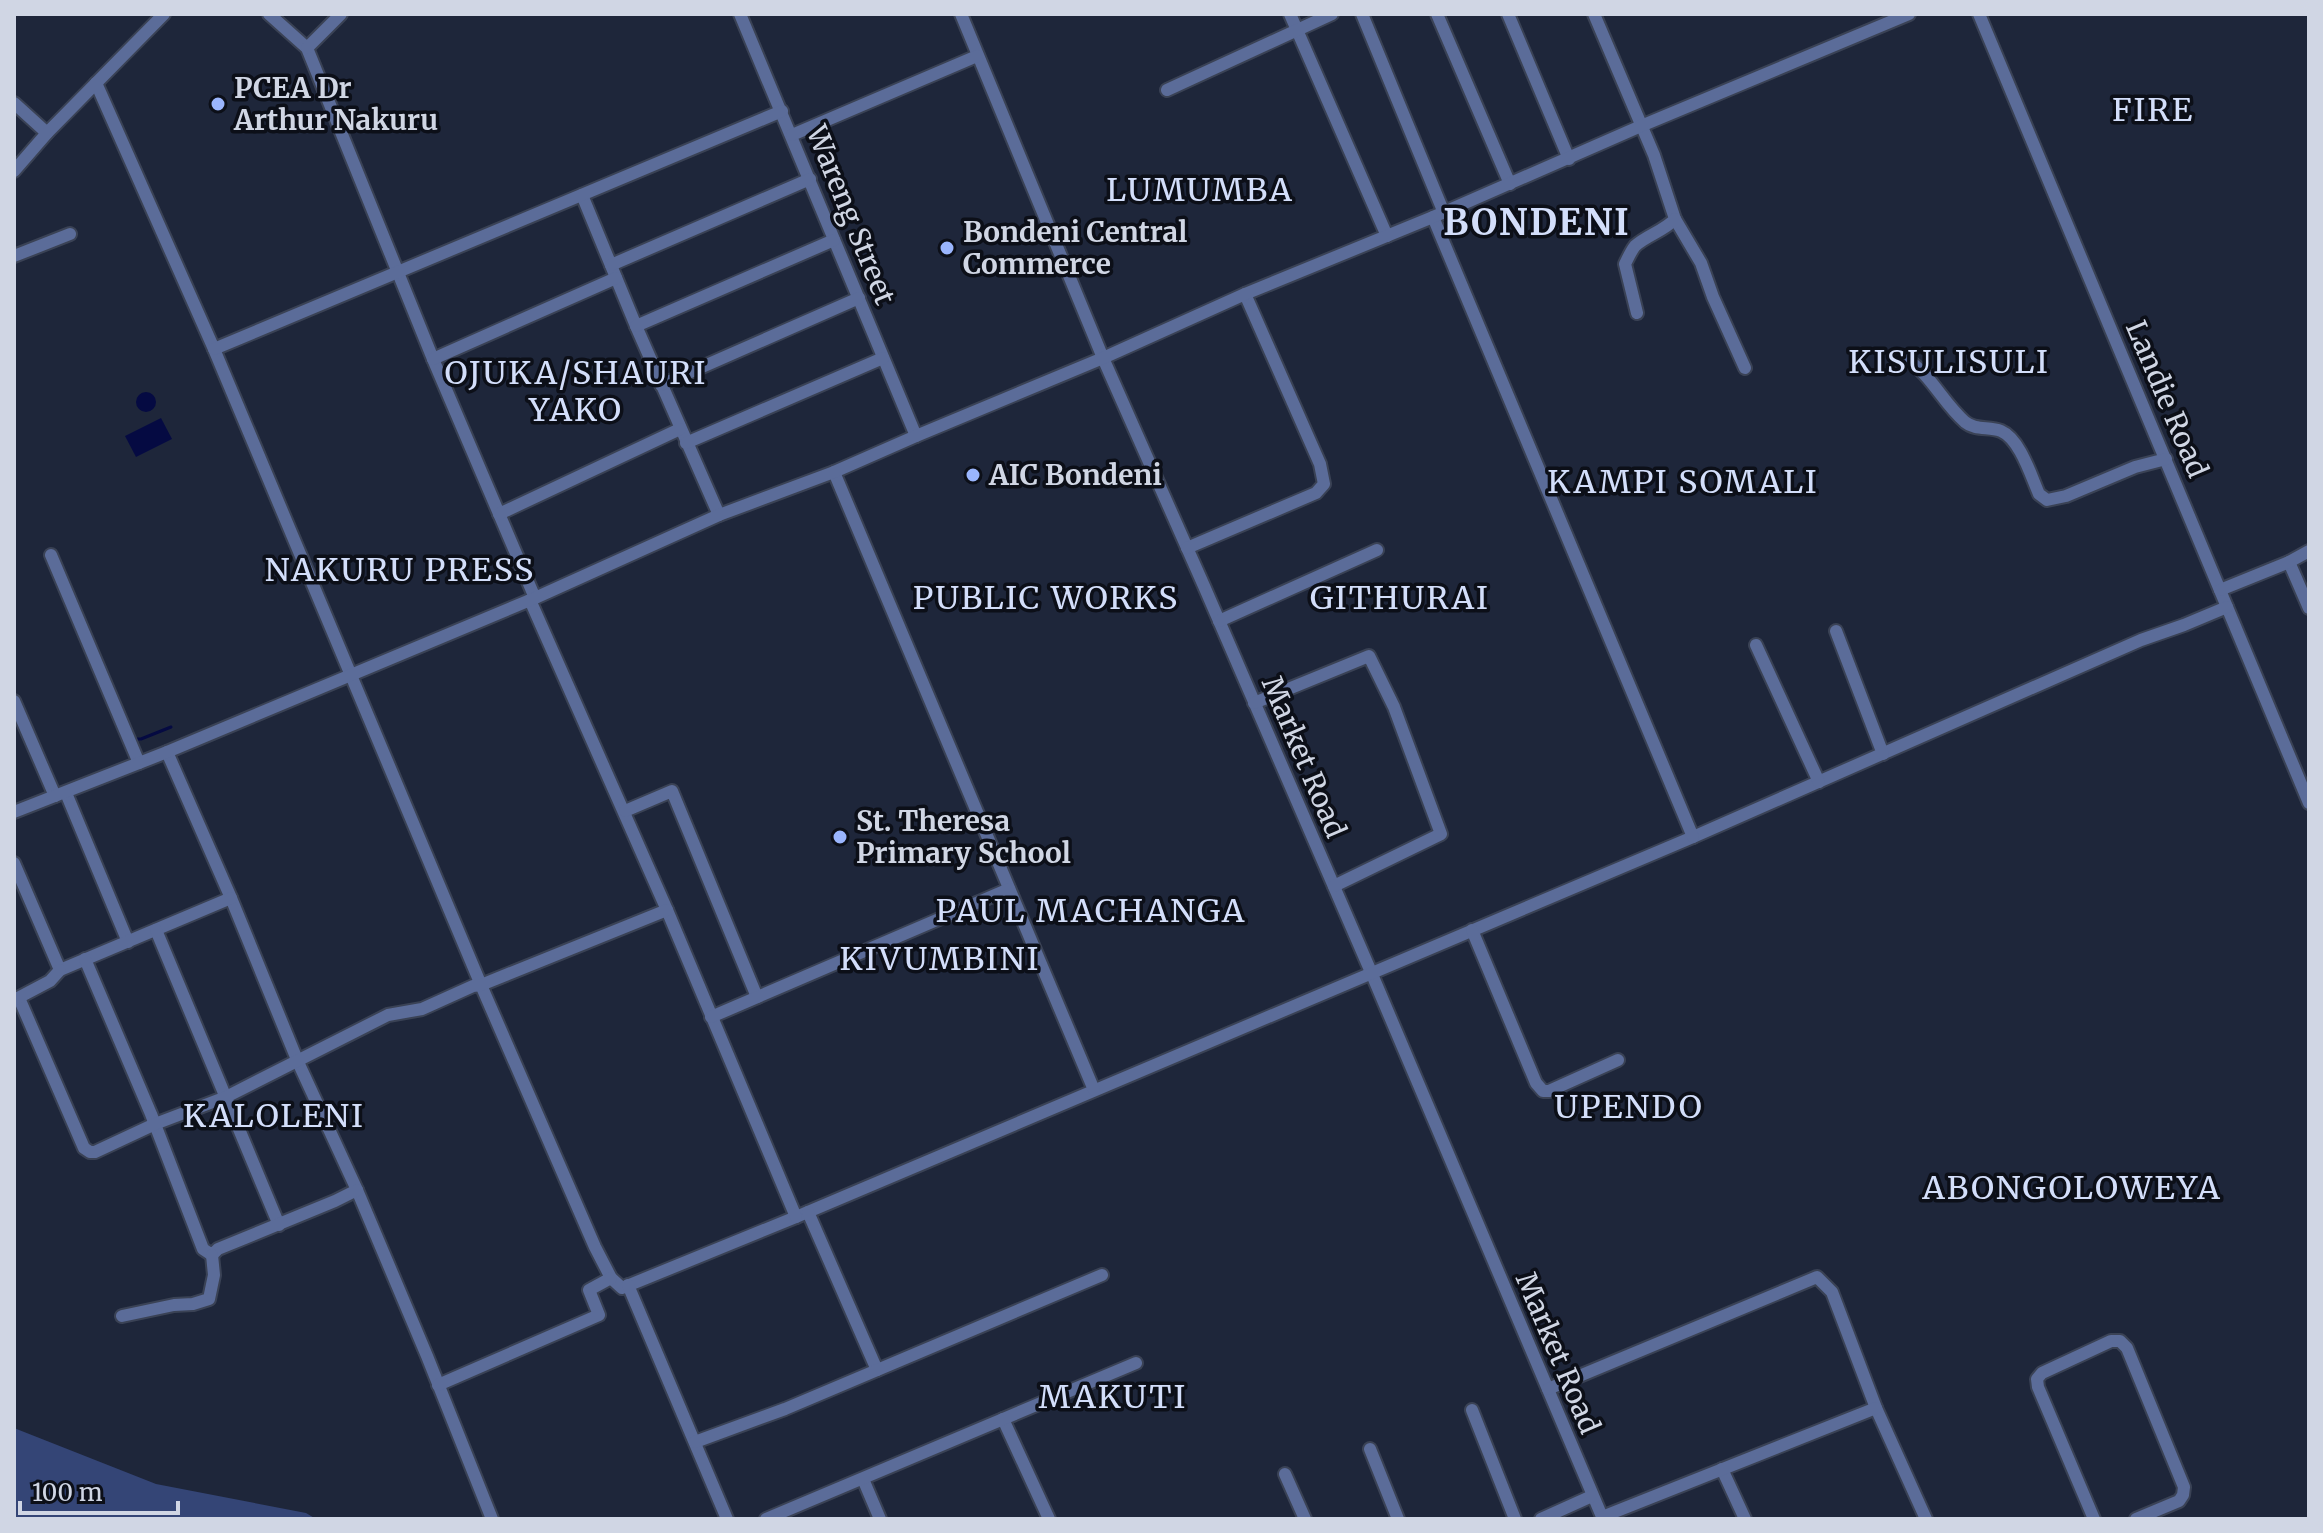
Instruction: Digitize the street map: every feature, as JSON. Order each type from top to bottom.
[{"type":"street","points":[[269,14],[307,48],[532,599],[711,1017],[877,1370]]},
{"type":"street","points":[[307,48],[341,14]]},
{"type":"street","name":"Wareng Street","points":[[740,14],[916,436]]},
{"type":"street","name":"Market Road","points":[[961,14],[1103,358],[1334,886],[1603,1518]]},
{"type":"street","points":[[1290,14],[1387,236]]},
{"type":"street","points":[[1167,90],[1332,14]]},
{"type":"street","points":[[1362,14],[1439,215],[1693,837]]},
{"type":"street","points":[[1437,14],[1510,184]]},
{"type":"street","points":[[1508,14],[1569,159]]},
{"type":"street","points":[[1594,14],[1666,186],[1675,219],[1701,263],[1745,368]]},
{"type":"street","points":[[14,812],[167,752],[532,599],[719,515],[834,472],[1245,294],[1439,215],[1641,126],[1909,14]]},
{"type":"street","name":"Landie Road","points":[[1979,14],[2309,803]]},
{"type":"street","points":[[14,171],[157,17]]},
{"type":"street","points":[[792,135],[977,56]]},
{"type":"street","points":[[96,83],[214,349],[351,673],[474,987],[595,1247],[611,1278],[622,1288],[1693,837],[2141,640],[2227,607]]},
{"type":"street","points":[[14,103],[47,133]]},
{"type":"street","points":[[214,349],[782,111]]},
{"type":"street","points":[[611,265],[810,179]]},
{"type":"street","points":[[582,195],[719,515]]},
{"type":"street","points":[[1637,313],[1625,264],[1633,248],[1675,219]]},
{"type":"street","points":[[14,256],[70,234]]},
{"type":"street","points":[[636,326],[834,240]]},
{"type":"street","points":[[433,359],[616,278]]},
{"type":"street","points":[[1187,548],[1316,493],[1324,484],[1320,464],[1245,294]]},
{"type":"street","points":[[661,385],[859,298]]},
{"type":"street","points":[[686,443],[883,358]]},
{"type":"street","points":[[1905,358],[1925,373],[1967,424],[1979,429],[1999,430],[2014,439],[2039,494],[2047,500],[2066,496],[2135,467],[2166,459]]},
{"type":"street","points":[[499,514],[680,429]]},
{"type":"street","points":[[834,472],[1094,1090]]},
{"type":"street","points":[[1219,621],[1377,550]]},
{"type":"street","points":[[2220,590],[2309,551]]},
{"type":"street","points":[[51,555],[139,763]]},
{"type":"street","points":[[2289,562],[2309,608]]},
{"type":"street","points":[[1836,631],[1883,754]]},
{"type":"street","points":[[1756,645],[1819,782]]},
{"type":"street","points":[[1254,703],[1369,656],[1394,707],[1441,834],[1334,886]]},
{"type":"street","points":[[14,701],[128,942]]},
{"type":"street","points":[[167,752],[298,1062],[357,1190],[492,1519]]},
{"type":"street","points":[[625,811],[672,791],[757,997]]},
{"type":"street","points":[[14,863],[60,970]]},
{"type":"street","points":[[711,1017],[1009,889]]},
{"type":"street","points":[[231,898],[60,970],[50,981],[16,999],[84,1148],[90,1152],[226,1097],[388,1015],[422,1009],[667,910]]},
{"type":"street","points":[[156,930],[279,1225]]},
{"type":"street","points":[[1472,930],[1529,1069],[1543,1091],[1618,1060]]},
{"type":"street","points":[[85,959],[155,1124],[203,1249],[212,1255]]},
{"type":"street","points":[[212,1255],[218,1249],[357,1190]]},
{"type":"street","points":[[122,1316],[209,1299],[214,1275],[212,1255]]},
{"type":"street","points":[[695,1442],[785,1409],[1102,1275]]},
{"type":"street","points":[[1548,1389],[1817,1277],[1832,1292],[1876,1408],[1926,1519]]},
{"type":"street","points":[[438,1385],[599,1315],[594,1288],[611,1278]]},
{"type":"street","points":[[628,1285],[727,1519]]},
{"type":"street","points":[[2094,1519],[2037,1379],[2042,1373],[2111,1341],[2120,1341],[2127,1348],[2184,1487],[2179,1501],[2136,1519]]},
{"type":"street","points":[[766,1519],[1136,1363]]},
{"type":"street","points":[[1603,1518],[1876,1408]]},
{"type":"street","points":[[1472,1410],[1515,1519]]},
{"type":"street","points":[[1003,1419],[1049,1519]]},
{"type":"street","points":[[1370,1449],[1398,1519]]},
{"type":"street","points":[[1722,1469],[1745,1519]]},
{"type":"street","points":[[1285,1474],[1305,1519]]},
{"type":"street","points":[[863,1479],[880,1519]]},
{"type":"street","points":[[1541,1519],[1592,1496]]},
{"type":"shaded area","points":[[146,392],[153,395],[156,402],[153,409],[146,412],[139,409],[136,402],[139,395]]},
{"type":"shaded area","points":[[161,418],[172,439],[136,457],[125,436]]},
{"type":"shaded area","points":[[14,1428],[156,1484],[306,1513],[316,1519],[14,1519]]},
{"type":"waterway","points":[[133,739],[141,739],[171,727]]},
{"type":"waterway","points":[[1809,747],[1818,765]]},
{"type":"place","name":"PCEA Dr Arthur Nakuru","points":[[218,104]]},
{"type":"place","name":"Bondeni Central Commerce","points":[[947,248]]},
{"type":"place","name":"AIC Bondeni","points":[[973,475]]},
{"type":"place","name":"St. Theresa Primary School","points":[[840,837]]},
{"type":"district","name":"FIRE","points":[[2153,110]]},
{"type":"district","name":"LUMUMBA","points":[[1200,190]]},
{"type":"district","name":"BONDENI","points":[[1537,222]]},
{"type":"district","name":"KISULISULI","points":[[1949,362]]},
{"type":"district","name":"OJUKA/SHAURI YAKO","points":[[576,392]]},
{"type":"district","name":"KAMPI SOMALI","points":[[1683,482]]},
{"type":"district","name":"NAKURU PRESS","points":[[400,570]]},
{"type":"district","name":"PUBLIC WORKS","points":[[1046,598]]},
{"type":"district","name":"GITHURAI","points":[[1400,598]]},
{"type":"district","name":"PAUL MACHANGA","points":[[1091,911]]},
{"type":"district","name":"KIVUMBINI","points":[[940,959]]},
{"type":"district","name":"UPENDO","points":[[1629,1107]]},
{"type":"district","name":"KALOLENI","points":[[274,1116]]},
{"type":"district","name":"ABONGOLOWEYA","points":[[2072,1188]]},
{"type":"district","name":"MAKUTI","points":[[1113,1397]]}]
